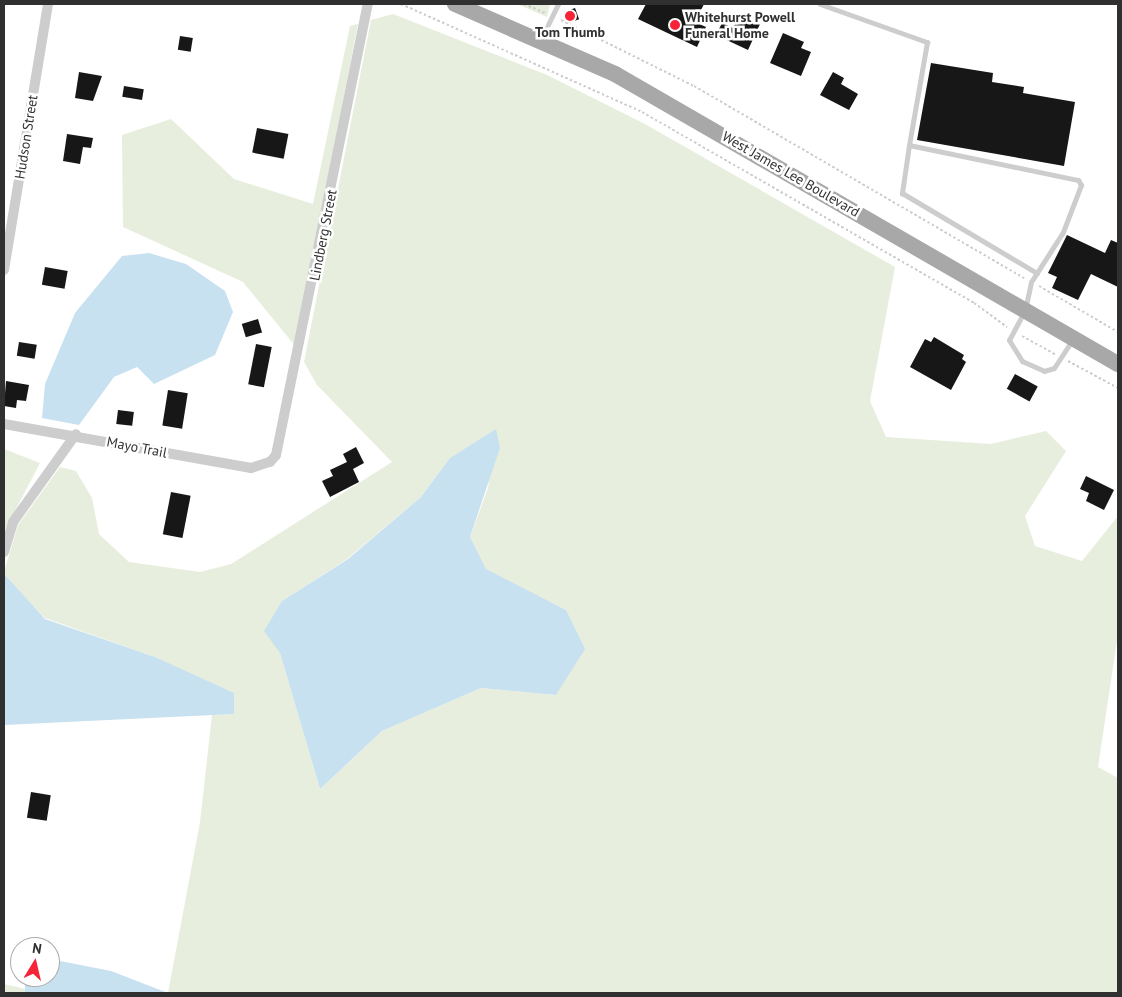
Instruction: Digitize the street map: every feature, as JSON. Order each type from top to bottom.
[{"type":"main road","name":"West James Lee Boulevard","points":[[455,4],[541,39],[632,83],[1118,364]]},
{"type":"street","name":"Hudson Street","points":[[4,270],[48,4]]},
{"type":"street","name":"Lindberg Street","points":[[270,462],[276,455],[290,399],[368,4]]},
{"type":"street","name":"Mayo Trail","points":[[4,424],[76,434],[222,464],[252,468],[270,462]]},
{"type":"street","points":[[4,552],[13,522],[76,434]]},
{"type":"lane","points":[[541,39],[558,4]]},
{"type":"lane","points":[[820,4],[927,42],[902,193],[1037,273]]},
{"type":"lane","points":[[909,145],[1078,180],[1081,185],[1063,232],[1031,282],[1025,310],[1012,331],[1011,349],[1030,366],[1044,371],[1054,368],[1073,338]]},
{"type":"path","points":[[402,4],[642,112],[974,303],[1012,331],[1118,388]]},
{"type":"path","points":[[524,4],[551,15],[694,86],[1118,332]]},
{"type":"green space","points":[[517,4],[550,4],[547,17]]},
{"type":"green space","points":[[393,14],[547,75],[645,124],[895,267],[870,401],[886,437],[991,444],[1046,431],[1066,451],[1025,516],[1035,546],[1082,561],[1118,516],[1118,634],[1098,767],[1118,778],[1118,993],[168,993],[200,822],[212,715],[234,714],[155,657],[45,618],[4,578],[4,572],[18,525],[60,467],[76,471],[92,498],[99,534],[129,562],[200,572],[231,564],[392,462],[317,385],[304,362],[371,20]],"holes":[[[496,430],[488,488],[470,537],[485,569],[566,610],[556,695],[481,688],[382,731],[320,789],[280,653],[282,601],[347,559],[421,497],[450,458]]]},
{"type":"green space","points":[[358,24],[295,346],[243,282],[123,227],[122,135],[171,119],[234,179],[313,204],[350,26]]},
{"type":"green space","points":[[4,449],[40,463],[4,532]]},
{"type":"green space","points":[[4,984],[10,987],[25,989],[25,993],[4,993]]},
{"type":"water","points":[[149,253],[186,264],[225,291],[233,312],[215,355],[154,384],[137,367],[114,377],[79,425],[42,418],[45,384],[75,313],[122,256]]},
{"type":"water","points":[[496,429],[500,448],[470,537],[486,569],[566,610],[585,649],[556,695],[481,688],[382,731],[320,789],[280,653],[264,631],[282,601],[348,559],[421,497],[450,458]]},
{"type":"water","points":[[5,575],[45,619],[155,657],[234,693],[234,714],[4,725]]},
{"type":"water","points":[[60,961],[111,971],[168,993],[25,993],[25,987],[60,987]]},
{"type":"building","name":"Whitehurst Powell Funeral Home","points":[[646,4],[704,4],[695,22],[706,27],[697,47],[638,19]]},
{"type":"building","points":[[575,8],[579,19],[569,23],[565,12]]},
{"type":"building","points":[[740,14],[760,24],[748,50],[716,35],[722,23],[733,28]]},
{"type":"building","points":[[783,33],[804,42],[801,48],[811,52],[801,76],[770,63]]},
{"type":"building","points":[[180,36],[193,38],[191,52],[178,50]]},
{"type":"building","points":[[931,63],[993,73],[992,82],[1024,87],[1023,93],[1075,102],[1064,166],[917,140]]},
{"type":"building","points":[[79,72],[102,76],[93,101],[75,98]]},
{"type":"building","points":[[833,72],[844,78],[841,84],[858,94],[849,110],[820,95]]},
{"type":"building","points":[[124,86],[144,89],[142,100],[122,97]]},
{"type":"building","points":[[257,128],[288,134],[284,159],[252,153]]},
{"type":"building","points":[[67,134],[93,138],[91,148],[83,147],[80,164],[63,161]]},
{"type":"building","points":[[1067,235],[1105,253],[1111,240],[1118,243],[1118,287],[1091,274],[1078,300],[1052,288],[1057,277],[1048,273]]},
{"type":"building","points":[[45,267],[68,271],[65,289],[42,285]]},
{"type":"building","points":[[258,319],[262,332],[246,337],[242,324]]},
{"type":"building","points":[[934,337],[964,355],[962,359],[966,362],[951,390],[910,367],[925,339],[931,342]]},
{"type":"building","points":[[19,342],[37,345],[35,359],[17,356]]},
{"type":"building","points":[[256,344],[272,347],[264,387],[248,384]]},
{"type":"building","points":[[1015,374],[1038,387],[1029,401],[1007,389]]},
{"type":"building","points":[[6,381],[29,385],[26,401],[17,400],[16,408],[4,406]]},
{"type":"building","points":[[168,390],[188,393],[182,429],[162,426]]},
{"type":"building","points":[[118,410],[134,412],[132,426],[116,424]]},
{"type":"building","points":[[356,447],[364,463],[353,469],[359,482],[330,497],[322,481],[333,476],[330,470],[347,462],[343,454]]},
{"type":"building","points":[[1086,476],[1114,490],[1104,510],[1086,501],[1089,493],[1080,489]]},
{"type":"building","points":[[171,492],[191,496],[182,538],[163,534]]},
{"type":"building","points":[[31,792],[51,795],[47,821],[27,818]]},
{"type":"place","name":"Tom Thumb","points":[[570,16]]},
{"type":"place","name":"Whitehurst Powell Funeral Home","points":[[675,25]]}]
